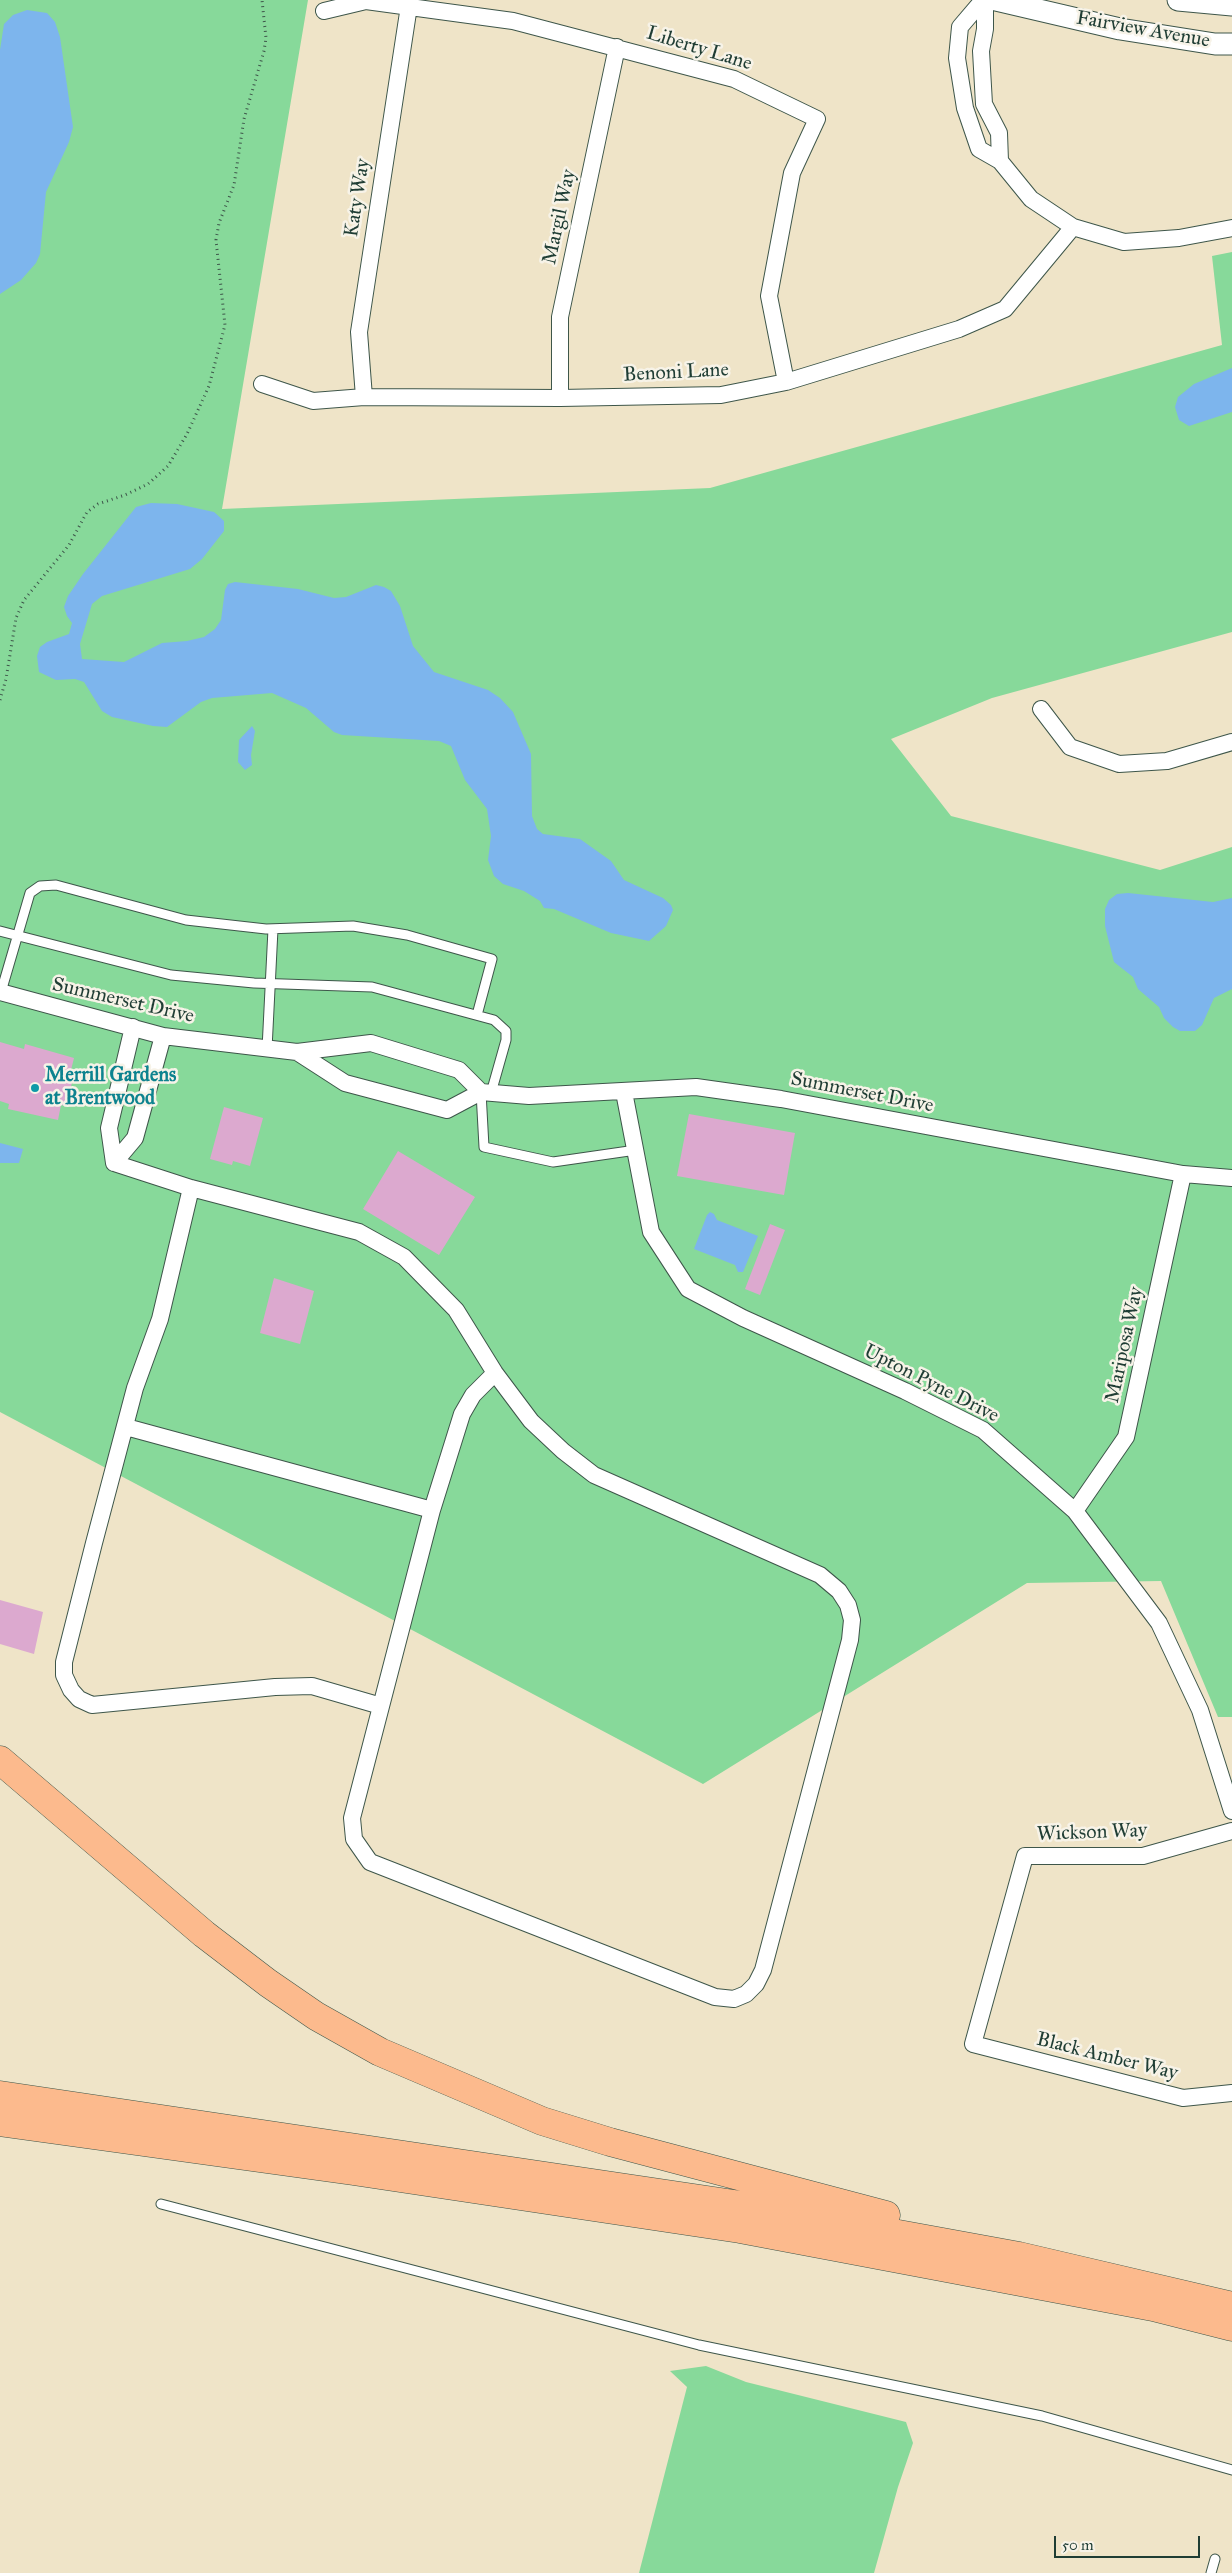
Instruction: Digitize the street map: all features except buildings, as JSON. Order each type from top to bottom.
[{"type":"highway","points":[[0,1760],[204,1934],[268,1983],[316,2016],[380,2052],[459,2088],[559,2127],[871,2210],[1019,2256]]},
{"type":"highway","points":[[0,2095],[698,2198],[1019,2256],[1232,2306]]},
{"type":"highway","points":[[0,2122],[353,2171],[740,2229],[1153,2307],[1232,2327]]},
{"type":"street","points":[[984,0],[985,29],[981,51],[984,104],[999,133],[1000,161]]},
{"type":"street","points":[[984,0],[960,27],[957,58],[965,108],[978,149],[1000,161],[1031,199],[1073,227],[1124,242],[1179,238],[1232,228]]},
{"type":"street","name":"Fairview Avenue","points":[[996,0],[1120,29],[1215,44],[1232,44]]},
{"type":"street","name":"Fairview Avenue","points":[[1178,0],[1232,5]]},
{"type":"street","name":"Liberty Lane","points":[[324,11],[366,1],[513,21],[734,79],[817,119],[792,173],[769,296],[786,382]]},
{"type":"street","name":"Katy Way","points":[[364,397],[359,332],[409,6]]},
{"type":"street","name":"Margil Way","points":[[560,398],[560,317],[617,47]]},
{"type":"street","points":[[965,108],[984,104]]},
{"type":"street","name":"Benoni Lane","points":[[262,384],[313,402],[364,397],[560,398],[721,395],[786,382],[958,328],[1005,309],[1073,227]]},
{"type":"street","points":[[1041,710],[1070,747],[1119,764],[1167,761],[1232,742]]},
{"type":"street","name":"Summerset Drive","points":[[0,992],[162,1036],[297,1052],[371,1043],[459,1070],[486,1092]]},
{"type":"street","points":[[114,1163],[109,1128],[133,1028]]},
{"type":"street","points":[[114,1163],[135,1138],[162,1036]]},
{"type":"street","name":"Summerset Drive","points":[[297,1052],[345,1083],[447,1110],[486,1092],[529,1096],[696,1087],[781,1099],[1183,1174],[1232,1178]]},
{"type":"street","name":"Upton Pyne Drive","points":[[624,1092],[651,1232],[688,1289],[743,1318],[905,1391],[983,1430],[1075,1511],[1159,1623],[1200,1710],[1232,1811]]},
{"type":"street","points":[[114,1107],[142,1114]]},
{"type":"street","points":[[114,1163],[191,1188],[360,1232],[404,1257],[456,1310],[495,1373],[531,1421],[563,1451],[594,1475],[820,1575],[839,1591],[848,1605],[852,1620],[850,1640],[763,1970],[756,1984],[746,1994],[734,1999],[715,1997],[370,1862],[354,1839],[352,1818],[432,1510],[462,1414],[473,1395],[495,1373]]},
{"type":"street","name":"Mariposa Way","points":[[1075,1511],[1126,1437],[1183,1174]]},
{"type":"street","points":[[191,1188],[160,1319],[135,1388],[64,1662],[64,1675],[71,1690],[79,1700],[92,1705],[275,1687],[312,1686],[381,1706]]},
{"type":"street","points":[[126,1427],[432,1510]]},
{"type":"street","name":"Wickson Way","points":[[973,2044],[1026,1856],[1143,1856],[1232,1831]]},
{"type":"street","name":"Black Amber Way","points":[[973,2044],[1183,2098],[1232,2093]]},
{"type":"lane","points":[[0,992],[30,893],[40,886],[56,885],[186,920],[274,929],[353,926],[407,935],[492,959],[477,1015]]},
{"type":"lane","points":[[266,1049],[274,929]]},
{"type":"lane","points":[[0,931],[171,975],[269,984],[372,987],[494,1020],[506,1031],[506,1040],[486,1092],[484,1147],[553,1162],[636,1150]]},
{"type":"lane","points":[[161,2204],[699,2345],[1042,2416],[1232,2470]]},
{"type":"lane","points":[[1211,2573],[1215,2560]]},
{"type":"path","points":[[0,700],[6,679],[16,618],[24,600],[69,545],[87,512],[98,504],[125,495],[148,484],[168,466],[187,434],[209,386],[225,325],[216,240],[219,223],[234,186],[244,119],[264,51],[266,38],[262,0]]},
{"type":"green space","points":[[0,0],[308,0],[222,509],[710,488],[1222,345],[1212,256],[1232,252],[1232,632],[992,698],[891,739],[951,816],[1160,870],[1232,847],[1232,1717],[1218,1717],[1161,1581],[1027,1583],[703,1784],[0,1412]]},
{"type":"green space","points":[[706,2366],[746,2382],[906,2422],[913,2443],[898,2487],[874,2573],[639,2573],[687,2387],[670,2371]]},
{"type":"water","points":[[27,10],[47,13],[55,22],[60,37],[73,127],[69,142],[46,192],[40,254],[36,263],[21,280],[0,294],[0,50],[4,24],[13,15]]},
{"type":"water","points":[[1232,368],[1232,412],[1189,426],[1179,420],[1175,407],[1178,397],[1194,384]]},
{"type":"water","points":[[151,503],[177,504],[214,512],[224,521],[224,531],[202,559],[190,569],[102,596],[92,604],[80,644],[82,659],[124,662],[162,643],[187,641],[204,637],[215,629],[221,620],[225,590],[228,584],[235,582],[298,589],[334,598],[346,597],[376,585],[384,587],[391,591],[400,606],[413,646],[434,672],[488,690],[500,698],[513,712],[531,754],[532,816],[537,829],[543,834],[580,839],[611,861],[624,880],[663,898],[671,905],[673,910],[666,926],[649,941],[611,933],[554,909],[544,908],[540,901],[524,891],[503,884],[494,876],[488,860],[491,836],[487,809],[465,780],[451,746],[439,741],[342,735],[334,732],[306,708],[272,693],[212,698],[201,702],[167,727],[153,726],[112,717],[102,711],[84,682],[75,679],[56,680],[39,672],[37,656],[40,647],[47,642],[69,634],[72,623],[64,607],[68,596],[136,507]]},
{"type":"water","points":[[252,726],[255,731],[251,755],[252,765],[245,770],[238,762],[239,740]]},
{"type":"water","points":[[1128,893],[1213,902],[1232,898],[1232,989],[1214,998],[1202,1025],[1195,1031],[1180,1031],[1173,1027],[1164,1018],[1159,1007],[1138,989],[1133,977],[1114,962],[1105,926],[1105,909],[1109,900],[1117,894]]},
{"type":"water","points":[[0,1143],[23,1149],[19,1163],[0,1163]]},
{"type":"water","points":[[710,1212],[714,1214],[717,1220],[758,1236],[743,1272],[738,1272],[735,1265],[694,1249],[707,1215]]},
{"type":"place","name":"Merrill Gardens at Brentwood","points":[[35,1088]]}]
